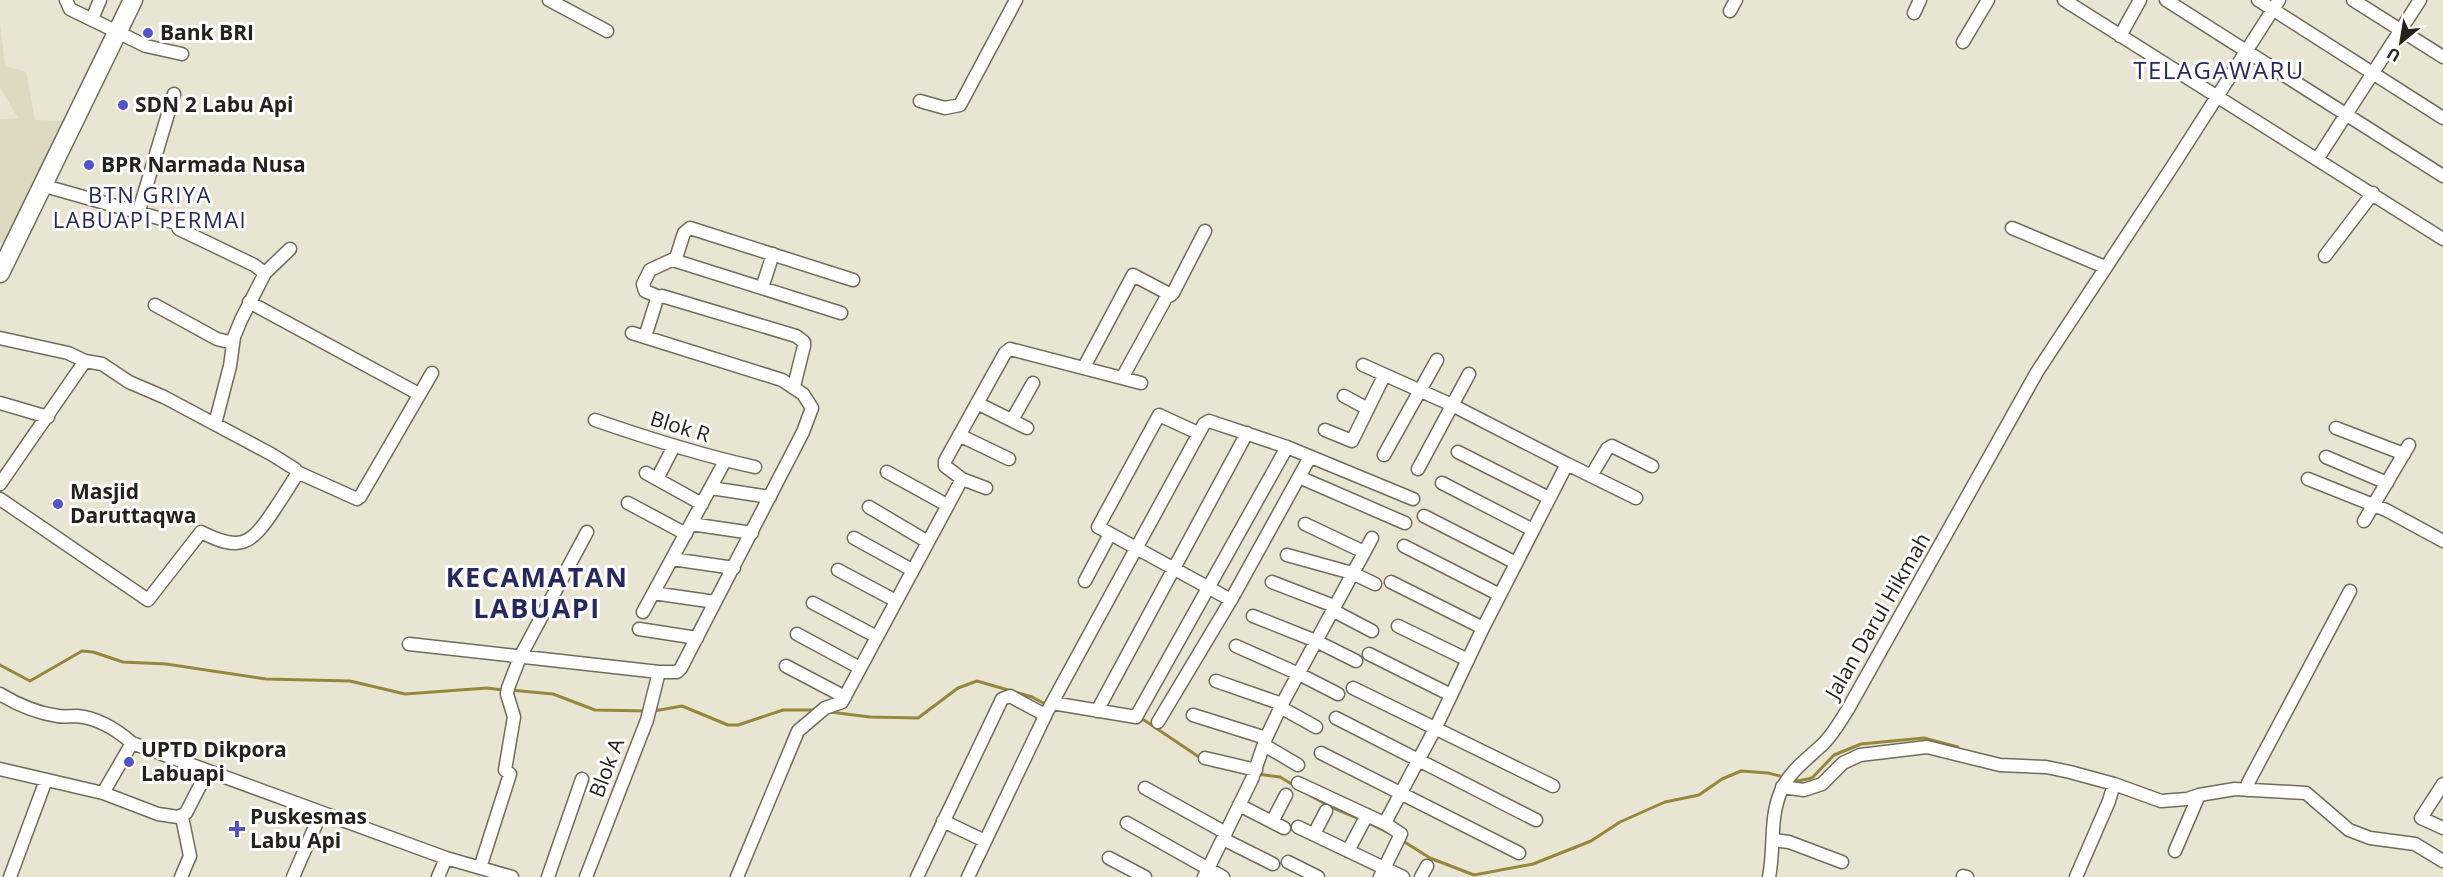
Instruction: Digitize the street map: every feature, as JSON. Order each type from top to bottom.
[{"type":"highway","points":[[0,273],[133,0]]},
{"type":"street","points":[[66,0],[70,9],[117,33],[146,46],[182,54]]},
{"type":"street","points":[[92,19],[100,0]]},
{"type":"street","points":[[549,0],[607,31]]},
{"type":"street","points":[[920,101],[945,108],[960,105],[1016,0]]},
{"type":"street","points":[[1914,13],[1920,0]]},
{"type":"street","points":[[1963,42],[1988,0]]},
{"type":"street","points":[[2064,0],[2217,98],[2318,158],[2443,239]]},
{"type":"street","points":[[2120,36],[2140,0]]},
{"type":"street","points":[[2166,0],[2443,176]]},
{"type":"street","points":[[2258,0],[2276,5],[2443,118]]},
{"type":"street","points":[[2353,0],[2443,57]]},
{"type":"street","points":[[2318,158],[2420,0]]},
{"type":"street","name":"Jalan Darul Hikmah","points":[[1772,876],[1772,821],[1786,782],[1830,736],[1859,691],[2037,372],[2276,5]]},
{"type":"street","points":[[138,214],[174,94]]},
{"type":"street","points":[[41,185],[176,223],[179,229],[254,265],[265,273]]},
{"type":"street","points":[[2325,256],[2373,194]]},
{"type":"street","points":[[794,386],[804,346],[801,339],[645,291],[643,284],[650,270],[676,258],[684,233],[690,228],[853,280]]},
{"type":"street","points":[[2012,228],[2105,267]]},
{"type":"street","points":[[1122,378],[1166,298],[1171,295],[1205,231]]},
{"type":"street","points":[[215,424],[231,366],[233,343],[249,302],[265,273],[290,249]]},
{"type":"street","points":[[762,288],[773,254]]},
{"type":"street","points":[[673,260],[841,313]]},
{"type":"street","points":[[1084,368],[1133,275],[1171,295]]},
{"type":"street","points":[[645,337],[659,297]]},
{"type":"street","points":[[249,302],[419,394]]},
{"type":"street","points":[[155,305],[217,339],[233,343]]},
{"type":"street","points":[[409,644],[659,672],[680,671],[812,411],[809,401],[794,386],[782,380],[632,333]]},
{"type":"street","points":[[0,338],[68,353],[85,361],[102,364],[129,382],[271,454],[297,472],[357,499],[432,373]]},
{"type":"street","points":[[986,488],[962,479],[945,466],[945,461],[1005,353],[1010,349],[1141,383]]},
{"type":"street","points":[[1384,455],[1437,360]]},
{"type":"street","points":[[0,484],[85,361]]},
{"type":"street","points":[[1363,365],[1452,405],[1636,498]]},
{"type":"street","points":[[1418,469],[1469,374]]},
{"type":"street","points":[[1325,430],[1352,441],[1384,376]]},
{"type":"street","points":[[1012,420],[1033,383]]},
{"type":"street","points":[[1344,396],[1368,409]]},
{"type":"street","points":[[977,402],[1027,428]]},
{"type":"street","points":[[0,403],[48,417]]},
{"type":"street","points":[[1198,433],[1162,415],[1158,416],[1098,526],[1231,600]]},
{"type":"street","name":"Blok R","points":[[595,420],[674,446],[755,467]]},
{"type":"street","points":[[968,877],[1049,709],[1204,424],[1209,422],[1287,447],[1413,499]]},
{"type":"street","points":[[2336,428],[2407,449],[2364,521]]},
{"type":"street","points":[[1096,711],[1247,433]]},
{"type":"street","points":[[959,435],[1009,459]]},
{"type":"street","points":[[674,446],[651,476],[702,504]]},
{"type":"street","points":[[1591,476],[1607,449],[1612,446],[1652,466]]},
{"type":"street","points":[[917,877],[1002,699],[1010,696],[1049,709],[1096,711],[1136,717],[1287,447]]},
{"type":"street","points":[[1458,452],[1549,498]]},
{"type":"street","points":[[2326,456],[2387,483]]},
{"type":"street","points":[[1158,722],[1231,600],[1310,457]]},
{"type":"street","points":[[643,612],[725,460]]},
{"type":"street","points":[[1386,824],[1400,792],[1437,727],[1483,628],[1567,464]]},
{"type":"street","points":[[0,499],[148,600],[201,532],[230,544],[246,542],[259,532],[297,472]]},
{"type":"street","points":[[887,472],[948,505]]},
{"type":"street","points":[[1299,477],[1406,523]]},
{"type":"street","points":[[737,877],[798,731],[822,711],[839,704],[845,697],[962,479]]},
{"type":"street","points":[[2308,480],[2373,505],[2443,541]]},
{"type":"street","points":[[1442,483],[1533,530]]},
{"type":"street","points":[[711,488],[770,497]]},
{"type":"street","points":[[628,503],[689,529],[752,533]]},
{"type":"street","points":[[869,507],[928,542]]},
{"type":"street","points":[[1424,516],[1516,563]]},
{"type":"street","points":[[1305,524],[1364,552]]},
{"type":"street","points":[[477,871],[510,774],[505,770],[514,717],[508,691],[520,657],[587,532]]},
{"type":"street","points":[[1085,581],[1110,534]]},
{"type":"street","points":[[854,538],[912,570]]},
{"type":"street","points":[[1206,873],[1254,775],[1281,705],[1372,538]]},
{"type":"street","points":[[1404,546],[1500,595]]},
{"type":"street","points":[[1287,555],[1352,573],[1375,584]]},
{"type":"street","points":[[672,559],[734,568]]},
{"type":"street","points":[[838,570],[896,601]]},
{"type":"street","points":[[1272,582],[1333,608],[1372,632]]},
{"type":"street","points":[[1391,582],[1483,628]]},
{"type":"street","points":[[2247,790],[2248,783],[2350,591]]},
{"type":"street","points":[[654,593],[715,602]]},
{"type":"street","points":[[813,603],[877,637]]},
{"type":"street","points":[[1253,616],[1316,641],[1356,661]]},
{"type":"street","points":[[1398,626],[1468,660]]},
{"type":"street","points":[[639,629],[697,638]]},
{"type":"street","points":[[797,634],[860,668]]},
{"type":"street","points":[[1236,646],[1338,694]]},
{"type":"street","points":[[1369,654],[1451,695]]},
{"type":"street","points":[[786,666],[845,697]]},
{"type":"street","name":"Blok A","points":[[586,877],[647,720],[659,672]]},
{"type":"street","points":[[1216,681],[1281,705],[1316,728]]},
{"type":"street","points":[[1353,688],[1437,727],[1553,786]]},
{"type":"street","points":[[0,694],[29,709],[58,716],[78,716],[93,720],[109,726],[132,743],[207,772],[477,871],[512,877]]},
{"type":"street","points":[[1193,715],[1265,742],[1298,765]]},
{"type":"street","points":[[1336,718],[1536,820]]},
{"type":"street","points":[[103,794],[132,743]]},
{"type":"street","points":[[1786,782],[1803,790],[1822,784],[1843,763],[1860,755],[1927,747],[1992,763],[2046,767],[2114,784],[2161,801],[2187,799],[2223,790],[2306,792],[2349,830],[2370,838],[2415,844],[2443,861]]},
{"type":"street","points":[[1322,753],[1519,853]]},
{"type":"street","points":[[1205,758],[1254,775]]},
{"type":"street","points":[[0,769],[103,794],[158,814],[182,817]]},
{"type":"street","points":[[181,877],[190,856],[182,817],[207,772]]},
{"type":"street","points":[[548,877],[582,779]]},
{"type":"street","points":[[10,877],[46,780]]},
{"type":"street","points":[[1298,783],[1364,820],[1386,824],[1398,839],[1382,872]]},
{"type":"street","points":[[2076,877],[2114,784]]},
{"type":"street","points":[[2443,784],[2421,818],[2443,828]]},
{"type":"street","points":[[1145,788],[1273,864]]},
{"type":"street","points":[[1272,822],[1286,795]]},
{"type":"street","points":[[2175,851],[2199,795]]},
{"type":"street","points":[[1239,805],[1284,828]]},
{"type":"street","points":[[1314,834],[1326,811]]},
{"type":"street","points":[[293,877],[321,813]]},
{"type":"street","points":[[1348,850],[1364,820]]},
{"type":"street","points":[[944,821],[985,841]]},
{"type":"street","points":[[1127,823],[1206,873],[1223,877]]},
{"type":"street","points":[[1298,827],[1348,850],[1382,872],[1403,877]]},
{"type":"street","points":[[1773,840],[1790,842],[1842,862]]},
{"type":"street","points":[[438,877],[446,858]]},
{"type":"street","points":[[1109,858],[1145,877]]},
{"type":"street","points":[[1288,862],[1318,877]]},
{"type":"shaded area","points":[[0,23],[5,66],[26,72],[35,120],[63,121],[4,242],[0,243],[0,119],[18,118],[0,87]]},
{"type":"waterway","points":[[0,665],[30,681],[82,651],[93,652],[123,662],[166,664],[266,679],[350,681],[405,694],[487,688],[503,690]]},
{"type":"waterway","points":[[830,712],[870,717],[918,718],[958,688],[977,681],[1032,697],[1047,705]]},
{"type":"waterway","points":[[510,690],[553,694],[595,710],[647,711]]},
{"type":"waterway","points":[[654,711],[682,706],[728,725],[738,725],[783,710],[817,710]]},
{"type":"waterway","points":[[1053,709],[1091,715]]},
{"type":"waterway","points":[[1139,720],[1144,720],[1202,759]]},
{"type":"waterway","points":[[1791,779],[1798,781],[1812,778],[1834,755],[1861,744],[1924,738],[1958,747]]},
{"type":"waterway","points":[[1403,841],[1430,858],[1474,875],[1533,864],[1591,841],[1620,822],[1665,802],[1699,795],[1722,779],[1741,771],[1784,777]]},
{"type":"waterway","points":[[1257,774],[1280,777],[1295,786]]},
{"type":"waterway","points":[[1311,796],[1362,820]]},
{"type":"waterway","points":[[1368,823],[1389,833]]},
{"type":"place","name":"Bank BRI","points":[[148,33]]},
{"type":"place","name":"SDN 2 Labu Api","points":[[123,105]]},
{"type":"place","name":"BPR Narmada Nusa","points":[[89,165]]},
{"type":"place","name":"Masjid Daruttaqwa","points":[[58,504]]},
{"type":"place","name":"UPTD Dikpora Labuapi","points":[[129,762]]},
{"type":"place","name":"Puskesmas Labu Api","points":[[237,829]]},
{"type":"district","name":"TELAGAWARU","points":[[2219,71]]},
{"type":"district","name":"BTN GRIYA LABUAPI PERMAI","points":[[150,208]]},
{"type":"district","name":"KECAMATAN LABUAPI","points":[[537,594]]}]
